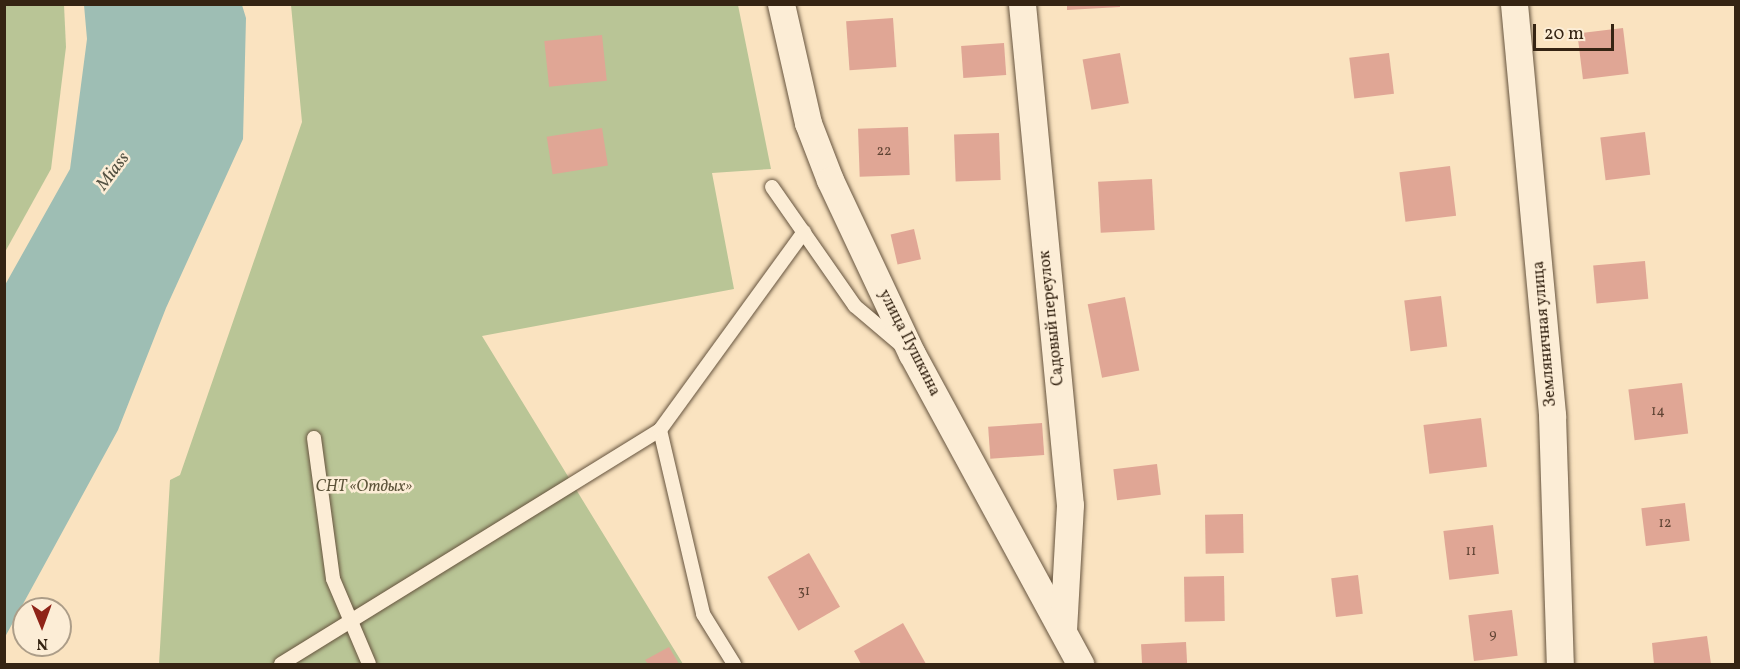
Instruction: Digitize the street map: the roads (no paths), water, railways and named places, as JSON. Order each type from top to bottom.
[{"type":"street","name":"улица Пушкина","points":[[781,4],[808,123],[912,354],[1080,664]]},
{"type":"street","name":"Садовый переулок","points":[[1022,4],[1070,505],[1063,632]]},
{"type":"street","name":"Земляничная улица","points":[[1514,4],[1552,415],[1560,664]]},
{"type":"lane","points":[[772,187],[855,306],[912,354]]},
{"type":"lane","points":[[281,664],[660,430],[804,232]]},
{"type":"lane","points":[[660,430],[703,614],[734,664]]},
{"type":"lane","points":[[314,438],[333,579],[369,664]]},
{"type":"water","name":"Miass","points":[[84,5],[242,5],[246,18],[243,139],[166,308],[118,430],[27,597],[12,597],[12,624],[5,637],[5,285],[70,169],[87,39]]},
{"type":"park label","name":"СНТ «Отдых»","points":[[364,487]]}]
